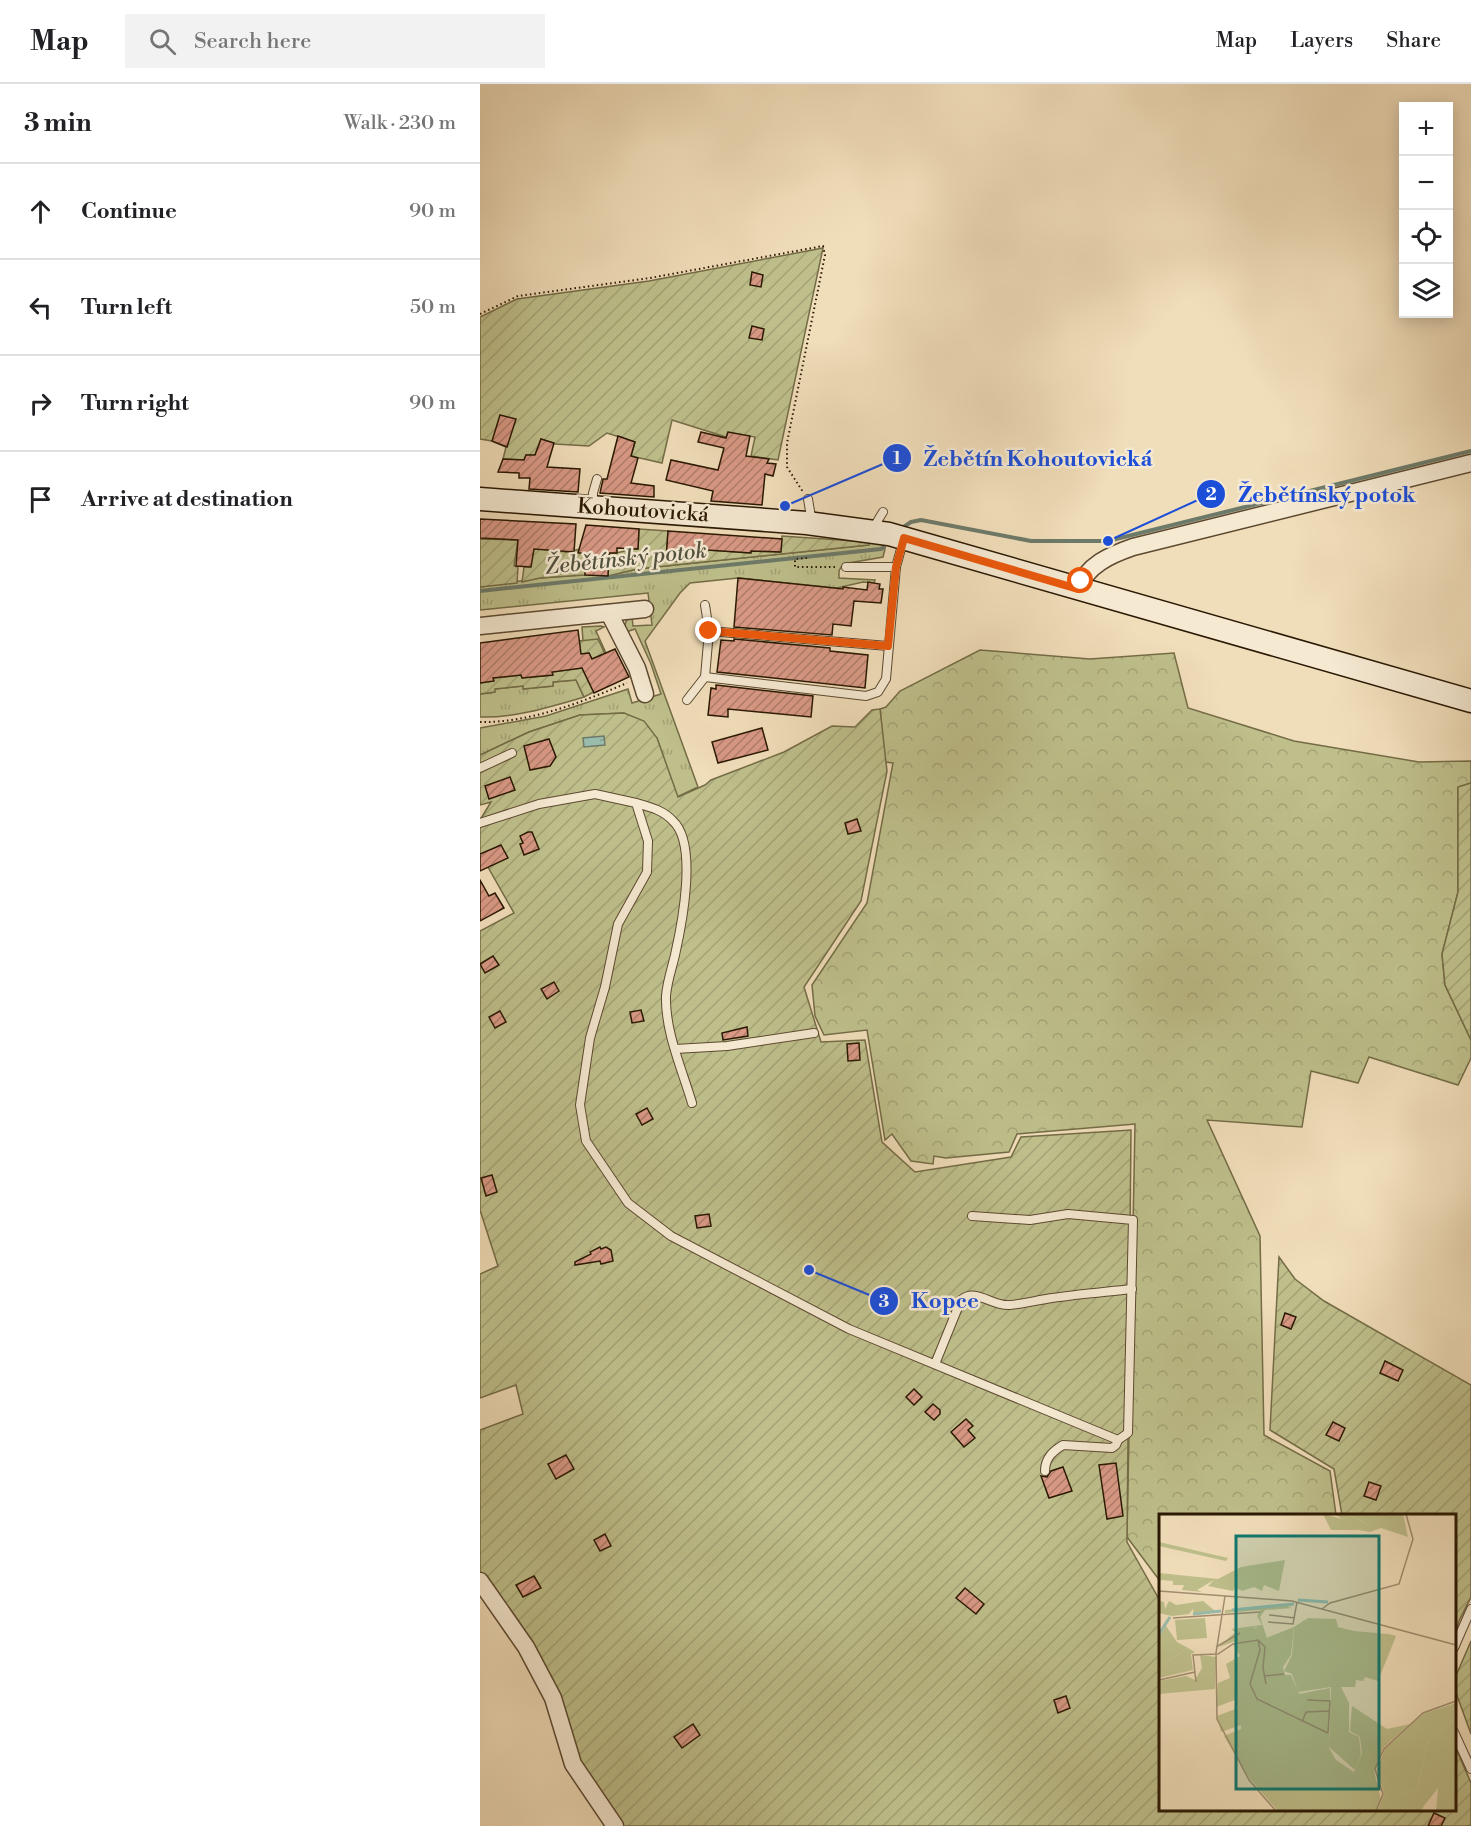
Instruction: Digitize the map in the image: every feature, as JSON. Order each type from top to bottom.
[{"type":"street","points":[[1078,589],[1090,570],[1111,555],[1133,547],[1471,463]]},
{"type":"street","name":"Kohoutovická","points":[[480,500],[890,530],[1078,589],[1471,701]]},
{"type":"street","points":[[480,626],[645,609]]},
{"type":"street","points":[[609,613],[640,677],[645,694]]},
{"type":"street","points":[[480,1581],[526,1647],[553,1698],[573,1764],[615,1826]]},
{"type":"lane","points":[[592,507],[597,479]]},
{"type":"lane","points":[[808,499],[809,523]]},
{"type":"lane","points":[[705,677],[866,696],[878,692],[886,679],[896,567],[890,530]]},
{"type":"lane","points":[[846,567],[896,567]]},
{"type":"lane","points":[[687,700],[705,677],[709,631],[705,605]]},
{"type":"lane","points":[[709,631],[888,646]]},
{"type":"lane","points":[[480,768],[512,753]]},
{"type":"lane","points":[[480,823],[538,804],[595,794],[657,809],[674,821],[683,836],[686,850],[686,884],[676,952],[666,995],[671,1035],[692,1103]]},
{"type":"lane","points":[[636,803],[648,840],[647,872],[618,924],[605,987],[590,1038],[580,1105],[586,1140],[628,1203],[672,1236],[849,1329],[1118,1440]]},
{"type":"lane","points":[[675,1049],[727,1046],[814,1033]]},
{"type":"lane","points":[[972,1216],[1030,1220],[1068,1214],[1133,1220],[1128,1432],[1112,1448],[1064,1445],[1050,1455],[1045,1462],[1045,1470]]},
{"type":"lane","points":[[935,1364],[961,1300],[967,1295],[1009,1306],[1077,1294],[1132,1289]]},
{"type":"lane","points":[[1456,1646],[1471,1609]]},
{"type":"lane","points":[[1456,1734],[1471,1769]]},
{"type":"path","points":[[480,314],[518,296],[650,278],[823,246],[825,255],[787,443],[787,467],[808,499]]},
{"type":"path","points":[[807,558],[795,559],[795,567],[846,567]]},
{"type":"path","points":[[480,722],[544,713],[600,695],[640,677]]},
{"type":"green space","points":[[823,248],[778,460],[751,456],[755,437],[728,432],[726,437],[672,420],[662,463],[631,456],[635,442],[607,433],[589,446],[555,444],[541,439],[535,455],[526,455],[524,460],[503,459],[506,447],[480,439],[480,317],[517,299],[649,281]]},
{"type":"green space","points":[[639,529],[668,531],[666,560],[677,561],[678,548],[750,553],[751,551],[780,552],[782,536],[869,542],[869,545],[637,569],[608,576],[609,553],[638,549]]},
{"type":"green space","points":[[480,539],[518,540],[514,566],[518,567],[517,583],[480,587]]},
{"type":"green space","points":[[869,542],[881,543],[885,549],[883,557],[843,564],[839,571],[839,578],[875,580],[874,583],[863,582],[837,588],[738,578],[690,583],[645,641],[698,787],[677,797],[657,738],[624,713],[580,715],[529,732],[480,755],[480,728],[546,716],[628,689],[632,703],[661,694],[651,664],[635,629],[626,632],[624,629],[626,621],[632,617],[633,626],[652,625],[648,593],[480,610],[480,587],[540,578],[593,574],[608,576],[637,569],[868,545]]},
{"type":"green space","points":[[534,548],[566,552],[586,548],[585,575],[540,578],[522,582],[524,567],[530,567]]},
{"type":"green space","points":[[582,627],[604,627],[596,631],[605,654],[598,640],[583,641]]},
{"type":"green space","points":[[598,639],[605,654],[592,659],[589,653],[580,654],[579,641]]},
{"type":"green space","points":[[980,650],[1090,659],[1174,653],[1188,708],[1294,741],[1419,762],[1471,761],[1471,783],[1458,787],[1458,892],[1442,954],[1445,985],[1471,1040],[1471,1058],[1458,1085],[1369,1057],[1358,1083],[1311,1071],[1302,1127],[1207,1120],[1260,1236],[1264,1435],[1330,1471],[1336,1514],[1159,1514],[1159,1580],[1127,1537],[1135,1124],[1017,1134],[1009,1152],[946,1158],[934,1156],[933,1164],[911,1161],[892,1134],[885,1140],[867,1030],[824,1035],[815,1016],[812,985],[867,903],[893,763],[885,762],[880,709],[886,707],[900,691]]},
{"type":"green space","points":[[582,668],[594,692],[584,697],[576,680],[553,682],[553,686],[495,689],[495,692],[480,694],[480,683],[493,681],[493,678],[552,675],[552,672]]},
{"type":"green space","points":[[576,680],[584,697],[519,714],[480,717],[480,694],[494,692],[494,689],[553,686],[553,682]]},
{"type":"green space","points":[[880,709],[887,771],[861,901],[804,987],[821,1042],[865,1040],[882,1142],[915,1172],[1011,1157],[1021,1137],[1131,1130],[1127,1542],[1159,1599],[1159,1811],[1456,1811],[1456,1748],[1471,1783],[1471,1826],[621,1826],[575,1752],[558,1691],[480,1572],[480,1430],[523,1414],[516,1385],[480,1398],[480,1274],[498,1266],[480,1210],[480,931],[514,913],[480,853],[480,820],[491,802],[480,805],[480,755],[529,732],[580,715],[624,713],[644,721],[657,738],[678,797],[711,780],[784,752],[832,726],[855,727],[872,710]]},
{"type":"green space","points":[[1471,783],[1471,1040],[1445,985],[1442,954],[1458,892],[1458,787]]},
{"type":"green space","points":[[1279,1257],[1295,1279],[1324,1301],[1471,1385],[1471,1597],[1456,1632],[1456,1514],[1342,1514],[1334,1469],[1270,1430]]},
{"type":"green space","points":[[1471,1641],[1471,1734],[1456,1693],[1456,1675]]},
{"type":"water","points":[[604,736],[605,745],[584,747],[583,738]]},
{"type":"building","points":[[752,272],[763,275],[761,287],[750,285]]},
{"type":"building","points":[[752,326],[764,329],[762,340],[749,338]]},
{"type":"building","points":[[500,415],[516,419],[507,447],[492,441]]},
{"type":"building","points":[[701,432],[726,438],[728,432],[750,436],[746,456],[769,459],[767,463],[776,464],[773,476],[765,474],[762,505],[711,501],[713,491],[666,480],[671,460],[718,470],[724,448],[698,442]]},
{"type":"building","points":[[618,436],[635,442],[631,456],[638,458],[631,483],[654,486],[654,497],[600,493],[603,479],[607,479]]},
{"type":"building","points":[[541,439],[554,443],[547,467],[580,469],[578,492],[529,489],[530,478],[519,478],[519,473],[498,472],[503,459],[524,460],[526,455],[535,455]]},
{"type":"building","points":[[480,519],[576,524],[574,552],[534,549],[531,567],[516,566],[518,540],[480,538]]},
{"type":"building","points":[[586,525],[639,529],[638,549],[617,548],[617,553],[609,553],[608,576],[585,575],[586,553],[578,553]]},
{"type":"building","points":[[668,531],[782,539],[781,552],[751,551],[751,553],[678,548],[677,561],[666,560]]},
{"type":"building","points":[[738,578],[867,590],[868,582],[880,584],[879,589],[883,589],[881,603],[854,601],[851,626],[833,624],[832,635],[734,627]]},
{"type":"building","points":[[578,630],[581,654],[589,653],[592,659],[615,649],[629,677],[594,693],[582,668],[552,672],[553,675],[493,678],[494,681],[480,683],[480,643]]},
{"type":"building","points":[[734,639],[830,648],[830,651],[868,655],[865,688],[717,672],[721,640],[734,641]]},
{"type":"building","points":[[716,685],[813,696],[811,717],[728,709],[728,717],[708,715],[711,688],[716,689]]},
{"type":"building","points":[[762,728],[768,750],[718,763],[712,742]]},
{"type":"building","points":[[549,739],[556,757],[550,766],[530,770],[524,746]]},
{"type":"building","points":[[510,777],[515,790],[489,799],[485,786]]},
{"type":"building","points":[[857,819],[861,831],[848,834],[845,823]]},
{"type":"building","points":[[532,832],[539,849],[524,855],[520,836]]},
{"type":"building","points":[[501,845],[508,858],[480,871],[480,854]]},
{"type":"building","points":[[480,880],[489,896],[495,893],[504,908],[480,921]]},
{"type":"building","points":[[493,956],[499,965],[485,973],[480,964]]},
{"type":"building","points":[[554,982],[559,991],[547,999],[541,989]]},
{"type":"building","points":[[641,1010],[644,1021],[632,1023],[630,1012]]},
{"type":"building","points":[[500,1011],[506,1022],[495,1028],[489,1017]]},
{"type":"building","points":[[747,1027],[748,1036],[723,1040],[722,1033]]},
{"type":"building","points":[[859,1043],[860,1060],[848,1061],[847,1044]]},
{"type":"building","points":[[647,1108],[653,1119],[642,1125],[636,1114]]},
{"type":"building","points":[[492,1175],[497,1192],[486,1196],[481,1178]]},
{"type":"building","points":[[709,1214],[711,1226],[697,1228],[695,1216]]},
{"type":"building","points":[[600,1247],[611,1250],[613,1261],[575,1265],[575,1262]]},
{"type":"building","points":[[1285,1313],[1296,1317],[1291,1329],[1281,1325]]},
{"type":"building","points":[[1385,1361],[1403,1370],[1398,1381],[1380,1373]]},
{"type":"building","points":[[914,1389],[922,1397],[914,1405],[906,1397]]},
{"type":"building","points":[[933,1404],[940,1410],[940,1414],[934,1420],[925,1412]]},
{"type":"building","points":[[966,1419],[973,1426],[968,1430],[975,1438],[964,1447],[951,1432]]},
{"type":"building","points":[[1333,1422],[1345,1428],[1339,1441],[1326,1435]]},
{"type":"building","points":[[566,1455],[574,1469],[556,1479],[548,1464]]},
{"type":"building","points":[[1116,1463],[1123,1516],[1107,1519],[1099,1465]]},
{"type":"building","points":[[1063,1467],[1072,1491],[1049,1498],[1041,1476],[1047,1477],[1051,1471]]},
{"type":"building","points":[[1369,1482],[1381,1486],[1376,1500],[1364,1496]]},
{"type":"building","points":[[605,1534],[611,1546],[600,1551],[594,1540]]},
{"type":"building","points":[[534,1576],[541,1588],[523,1597],[516,1585]]},
{"type":"building","points":[[965,1588],[984,1604],[976,1614],[956,1598]]},
{"type":"building","points":[[1066,1696],[1070,1708],[1058,1713],[1054,1700]]},
{"type":"building","points":[[693,1724],[700,1735],[682,1748],[674,1737]]},
{"type":"building","points":[[1434,1813],[1445,1818],[1441,1826],[1428,1826]]},
{"type":"waterway","name":"Žebětínský potok","points":[[902,528],[911,522],[921,520],[1031,541],[1108,541],[1471,451]]},
{"type":"waterway","name":"Žebětínský potok","points":[[480,591],[884,547]]},
{"type":"place","name":"Žebětín Kohoutovická","points":[[785,506]]},
{"type":"place","name":"Žebětínský potok","points":[[1108,541]]},
{"type":"place","name":"Kopce","points":[[809,1270]]},
{"type":"route","points":[[709,631],[888,646],[896,567],[904,538],[1078,589],[1081,581]]}]
